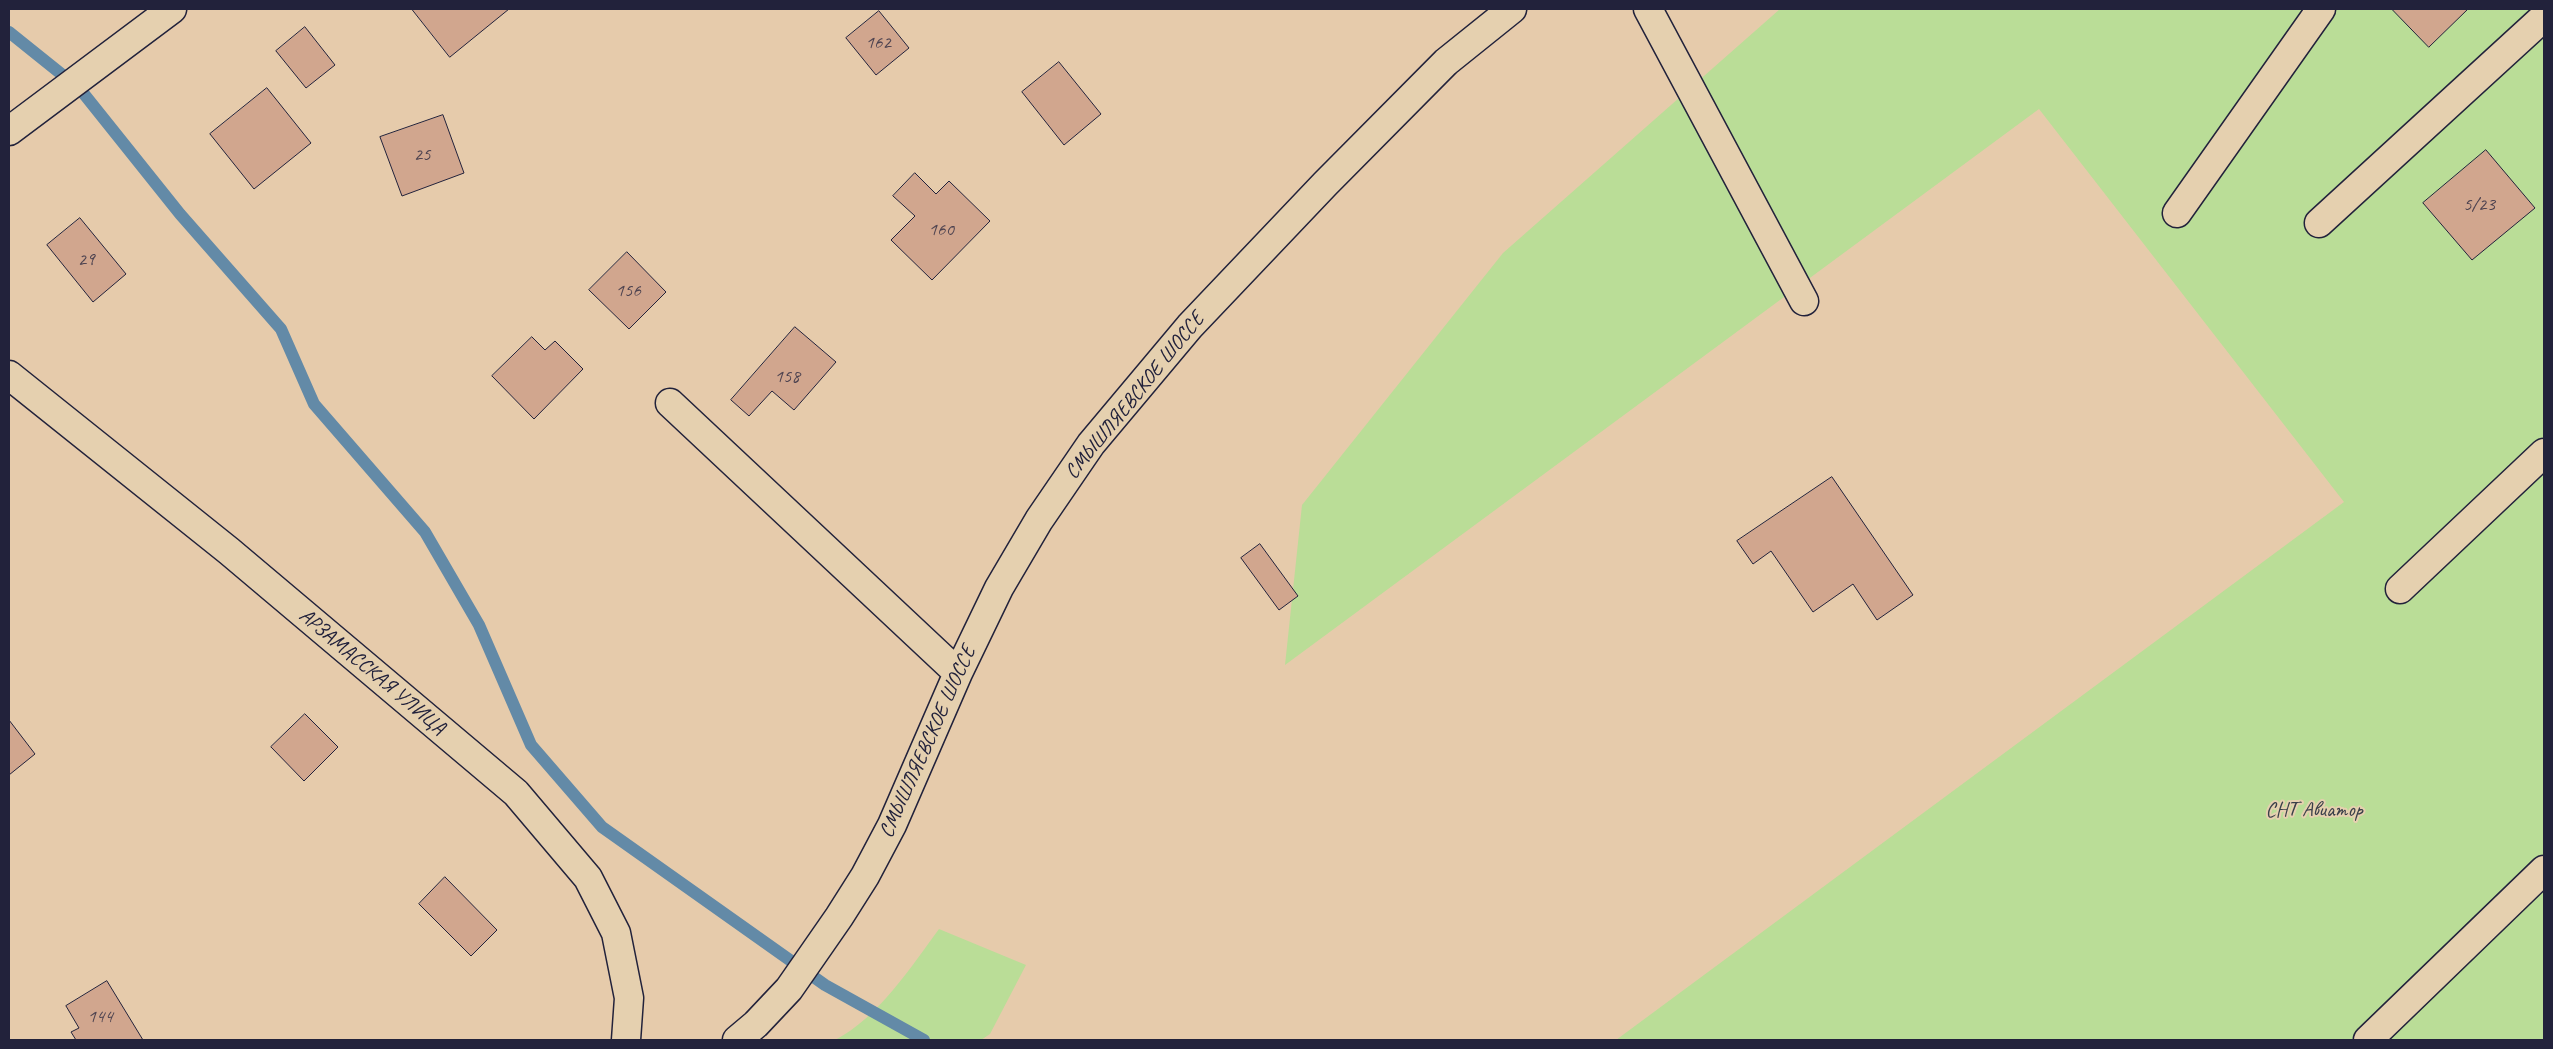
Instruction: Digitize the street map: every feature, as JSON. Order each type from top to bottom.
[{"type":"street","points":[[9,131],[172,9]]},
{"type":"street","name":"СМЫШЛЯЕВСКОЕ ШОССЕ","points":[[737,1040],[756,1024],[789,989],[839,917],[892,826],[958,672],[999,588],[1039,520],[1097,436],[1190,326],[1325,184],[1446,62],[1512,9]]},
{"type":"street","points":[[1648,9],[1804,300]]},
{"type":"street","points":[[2176,213],[2321,9]]},
{"type":"street","points":[[2319,223],[2544,17]]},
{"type":"street","name":"АРЗАМАССКАЯ УЛИЦА","points":[[9,375],[229,551],[516,793],[588,878],[616,932],[629,998],[626,1040]]},
{"type":"street","points":[[670,403],[958,672]]},
{"type":"street","points":[[2400,589],[2544,453]]},
{"type":"street","points":[[2368,1040],[2544,870]]},
{"type":"green space","name":"СНТ Авиатор","points":[[1780,9],[2544,9],[2544,1040],[1616,1040],[2344,502],[2039,109],[1285,665],[1302,505],[1503,253]]},
{"type":"green space","points":[[939,929],[1026,965],[990,1034],[981,1040],[835,1040],[865,1019],[879,1005],[905,975]]},
{"type":"building","points":[[412,9],[509,9],[450,57]]},
{"type":"building","points":[[2392,9],[2468,9],[2429,47]]},
{"type":"building","points":[[879,11],[909,48],[876,75],[846,38]]},
{"type":"building","points":[[305,27],[335,65],[306,88],[276,51]]},
{"type":"building","points":[[1059,62],[1101,114],[1064,145],[1022,92]]},
{"type":"building","points":[[267,88],[311,143],[254,189],[210,134]]},
{"type":"building","points":[[443,115],[464,173],[402,196],[380,137]]},
{"type":"building","points":[[2486,150],[2535,208],[2472,260],[2423,203]]},
{"type":"building","points":[[915,173],[936,194],[949,181],[990,221],[932,280],[891,240],[915,216],[893,196]]},
{"type":"building","points":[[80,218],[126,274],[93,302],[47,245]]},
{"type":"building","points":[[627,252],[666,292],[629,329],[589,290]]},
{"type":"building","points":[[795,327],[836,362],[794,410],[772,391],[749,416],[731,400]]},
{"type":"building","points":[[532,337],[545,350],[555,341],[583,369],[534,419],[492,376]]},
{"type":"building","points":[[1832,477],[1913,595],[1877,620],[1853,584],[1813,612],[1771,551],[1753,564],[1737,541]]},
{"type":"building","points":[[1260,544],[1298,596],[1279,610],[1241,558]]},
{"type":"building","points":[[305,714],[338,747],[304,781],[271,747]]},
{"type":"building","points":[[9,720],[35,754],[9,775]]},
{"type":"building","points":[[445,877],[497,930],[471,956],[419,904]]},
{"type":"building","points":[[107,981],[143,1040],[76,1040],[71,1032],[79,1028],[66,1006]]},
{"type":"waterway","points":[[9,32],[80,89],[180,214],[281,329],[314,404],[425,532],[479,625],[531,745],[602,827],[825,985],[924,1040]]}]
